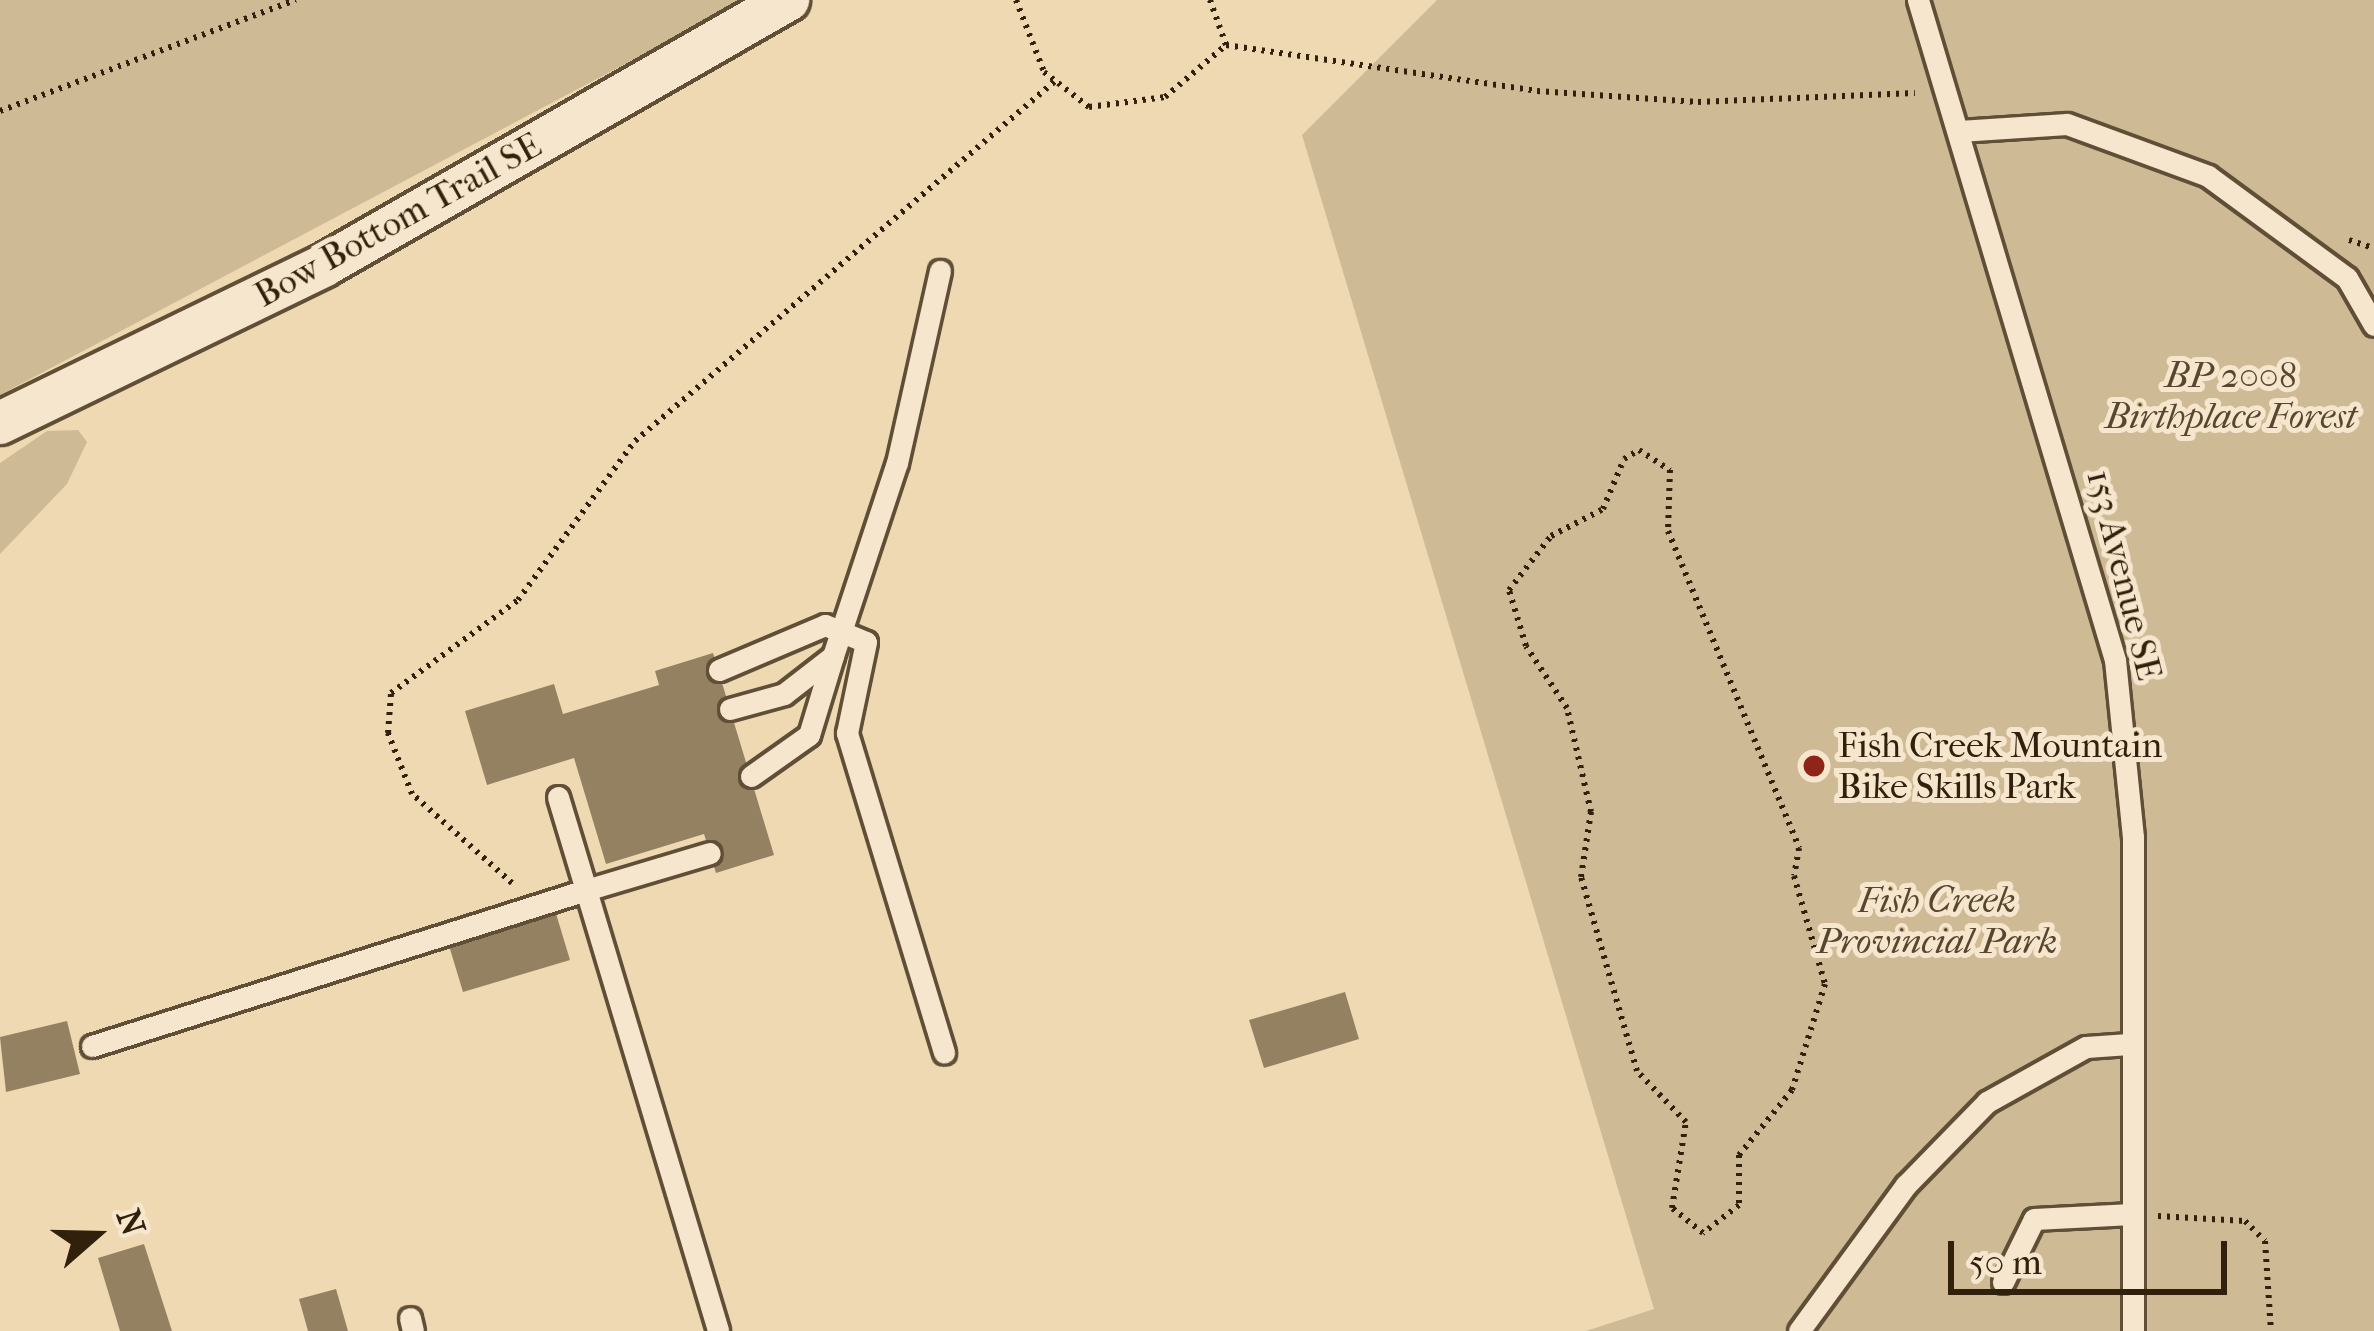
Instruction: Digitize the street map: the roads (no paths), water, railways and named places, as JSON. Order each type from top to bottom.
[{"type":"street","name":"Bow Bottom Trail SE","points":[[0,423],[322,266],[788,0]]},
{"type":"lane","name":"153 Avenue SE","points":[[1918,0],[2115,661],[2133,837],[2129,1044],[2133,1331]]},
{"type":"lane","points":[[1959,131],[2067,124],[2209,176],[2347,278],[2374,325]]},
{"type":"lane","points":[[751,776],[809,735],[844,633],[940,271]]},
{"type":"lane","points":[[718,670],[825,625],[866,642],[848,733],[944,1053]]},
{"type":"lane","points":[[730,709],[784,694],[833,656]]},
{"type":"lane","points":[[558,796],[718,1331]]},
{"type":"lane","points":[[92,1046],[710,853]]},
{"type":"lane","points":[[1799,1331],[1906,1185],[1987,1102],[2086,1047],[2129,1044]]},
{"type":"lane","points":[[2003,1282],[2034,1219],[2132,1214]]},
{"type":"place","name":"Fish Creek Mountain Bike Skills Park","points":[[1814,766]]},
{"type":"park label","name":"BP 2008 Birthplace Forest","points":[[2231,396]]},
{"type":"park label","name":"Fish Creek Provincial Park","points":[[1937,920]]}]
